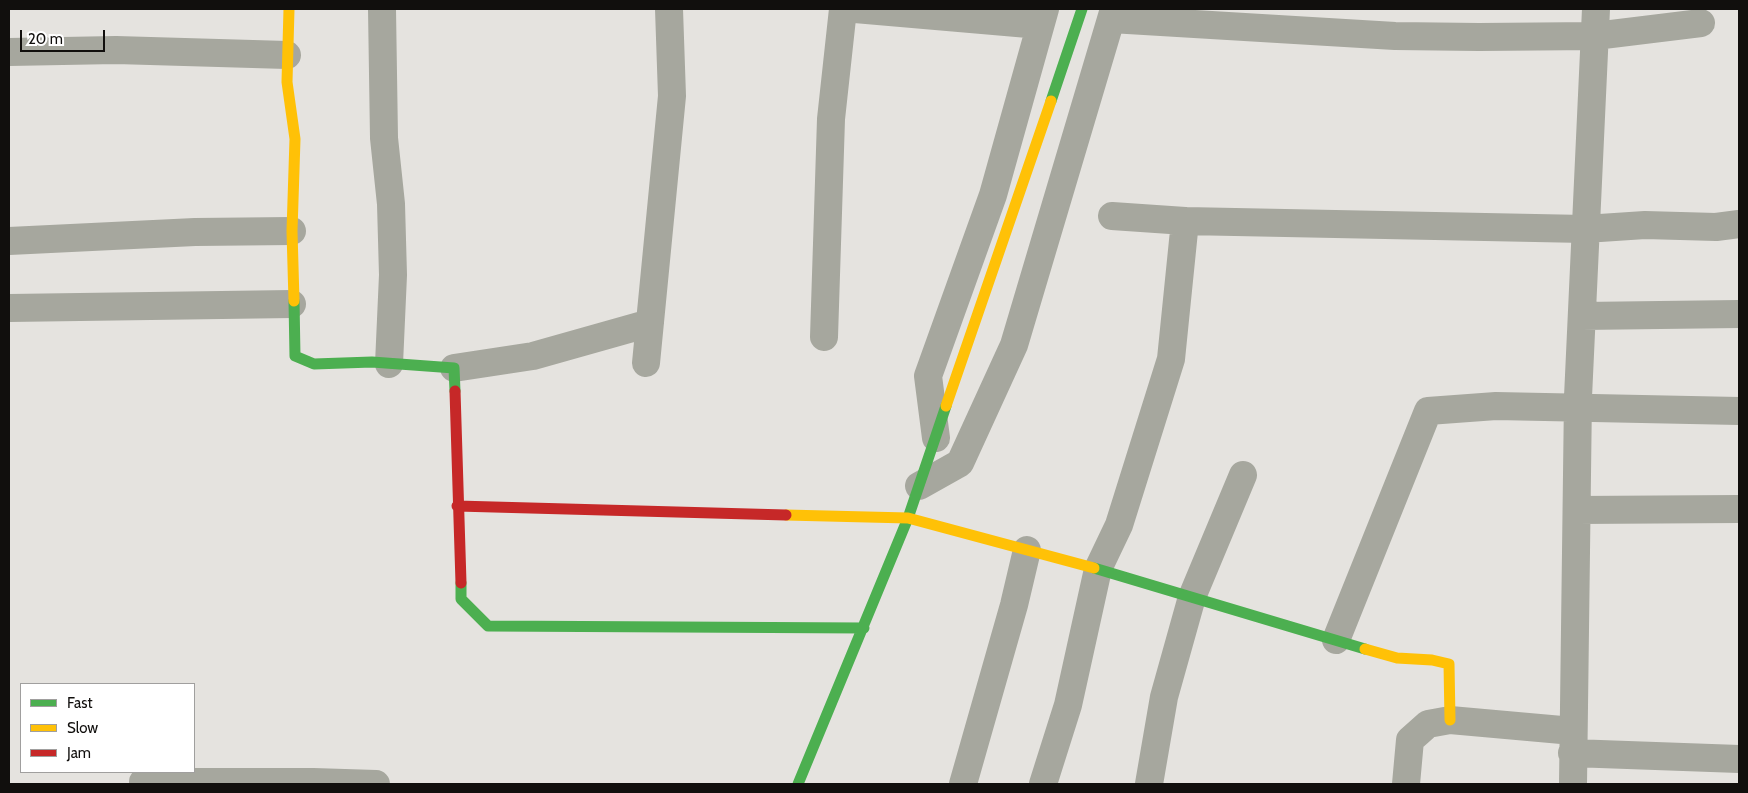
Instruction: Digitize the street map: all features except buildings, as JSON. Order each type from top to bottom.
[{"type":"street","points":[[288,9],[287,82],[295,139],[292,231],[292,304],[295,356],[314,364],[389,364],[454,368],[533,356],[650,323]]},
{"type":"street","points":[[382,9],[384,138],[392,204],[393,275],[389,364]]},
{"type":"street","points":[[646,362],[672,96],[670,9]]},
{"type":"street","points":[[824,337],[831,119],[843,9]]},
{"type":"street","points":[[855,9],[1043,17],[994,195],[928,376],[936,438]]},
{"type":"street","points":[[798,784],[908,518],[1082,9]]},
{"type":"street","points":[[1573,784],[1572,742],[1579,409],[1585,229],[1596,9]]},
{"type":"street","points":[[919,486],[960,463],[1014,345],[1113,14],[1395,36],[1595,36],[1701,23]]},
{"type":"street","points":[[9,52],[116,50],[287,55]]},
{"type":"street","points":[[1112,216],[1185,220],[1585,229],[1645,225],[1716,227],[1739,224]]},
{"type":"street","points":[[1043,784],[1068,705],[1098,569],[1119,526],[1172,358],[1185,220]]},
{"type":"street","points":[[9,241],[195,232],[292,231]]},
{"type":"street","points":[[9,308],[292,304]]},
{"type":"street","points":[[1582,316],[1739,314]]},
{"type":"street","points":[[454,368],[461,599],[488,626],[864,628]]},
{"type":"street","points":[[1336,640],[1428,411],[1496,406],[1739,411]]},
{"type":"street","points":[[1149,784],[1164,697],[1192,597],[1242,475]]},
{"type":"street","points":[[457,506],[908,518],[1098,569],[1397,658],[1432,660],[1449,664],[1450,720]]},
{"type":"street","points":[[1578,510],[1739,509]]},
{"type":"street","points":[[963,784],[1014,605],[1027,550]]},
{"type":"street","points":[[1406,784],[1410,740],[1428,724],[1450,720],[1572,742],[1739,760]]},
{"type":"street","points":[[143,782],[376,784]]},
{"type":"traffic: fast","points":[[1051,101],[1082,9]]},
{"type":"traffic: fast","points":[[294,301],[295,356],[314,364],[372,362],[454,368],[455,391]]},
{"type":"traffic: fast","points":[[798,784],[908,518],[946,406]]},
{"type":"traffic: fast","points":[[1094,568],[1365,649]]},
{"type":"traffic: fast","points":[[461,583],[461,599],[488,626],[864,628]]},
{"type":"traffic: slow","points":[[289,9],[287,82],[295,139],[292,231],[294,301]]},
{"type":"traffic: slow","points":[[946,406],[1051,101]]},
{"type":"traffic: slow","points":[[786,515],[908,518],[1094,568]]},
{"type":"traffic: slow","points":[[1365,649],[1397,658],[1432,660],[1449,664],[1450,720]]},
{"type":"traffic: jam","points":[[455,391],[461,583]]},
{"type":"traffic: jam","points":[[457,506],[786,515]]}]
